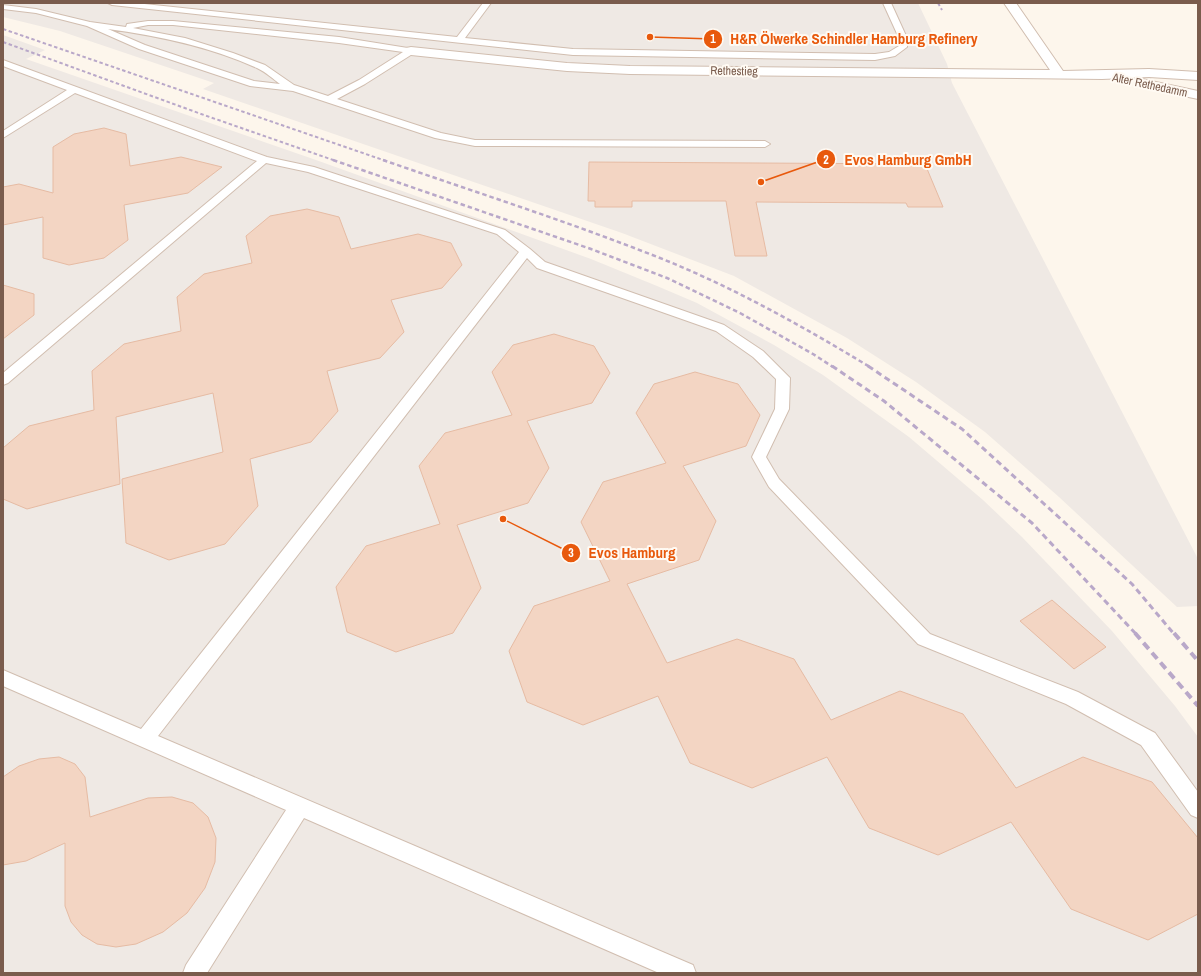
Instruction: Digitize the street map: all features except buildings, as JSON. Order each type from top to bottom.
[{"type":"street","points":[[1010,3],[1059,74]]},
{"type":"street","name":"Rethestieg","points":[[410,51],[567,67],[616,69],[1059,74]]},
{"type":"street","name":"Alter Rethedamm","points":[[1059,74],[1102,75],[1149,73],[1198,76]]},
{"type":"street","name":"Alter Rethedamm","points":[[1102,75],[1198,95]]},
{"type":"lane","points":[[112,3],[573,52],[874,57],[892,54],[903,47],[903,38],[887,3]]},
{"type":"lane","points":[[459,40],[487,3]]},
{"type":"lane","points":[[3,7],[48,14],[90,24],[182,40],[262,67],[294,88],[328,100],[439,136],[475,143],[765,144]]},
{"type":"lane","points":[[119,28],[148,23],[173,23],[339,40],[410,51]]},
{"type":"lane","points":[[90,24],[142,47],[253,84],[294,88]]},
{"type":"lane","points":[[328,100],[362,82],[410,51]]},
{"type":"lane","points":[[3,63],[264,160],[310,169],[501,232],[526,251],[541,265],[720,328],[758,354],[782,378],[782,409],[759,457],[774,483],[924,639],[1072,698],[1148,738],[1198,808]]},
{"type":"lane","points":[[3,135],[75,89]]},
{"type":"lane","points":[[3,380],[264,160]]},
{"type":"lane","points":[[144,739],[526,251]]},
{"type":"lane","points":[[3,678],[685,973]]},
{"type":"lane","points":[[194,973],[300,806]]},
{"type":"shaded area","points":[[3,3],[918,3],[947,64],[952,83],[1198,559],[1198,606],[1177,607],[1059,497],[985,432],[916,382],[847,338],[734,276],[622,233],[203,89],[214,83],[60,31],[3,17]]},
{"type":"shaded area","points":[[3,35],[45,50],[26,59],[316,160],[591,259],[697,303],[774,345],[823,375],[909,437],[983,500],[1022,537],[1112,631],[1175,706],[1198,737],[1198,973],[3,973]]},
{"type":"railway","points":[[938,3],[942,10]]},
{"type":"railway","points":[[3,29],[386,161]]},
{"type":"railway","points":[[3,42],[336,161]]},
{"type":"railway","points":[[333,160],[591,249],[667,278],[740,313],[833,367]]},
{"type":"railway","points":[[383,160],[578,227],[672,263],[730,289],[759,304],[870,367]]},
{"type":"railway","points":[[832,366],[884,401],[1032,523],[1136,634]]},
{"type":"railway","points":[[868,366],[962,429],[1132,584],[1174,634]]},
{"type":"railway","points":[[1135,633],[1198,706]]},
{"type":"railway","points":[[1174,633],[1198,661]]},
{"type":"place","name":"H&R Ölwerke Schindler Hamburg Refinery","points":[[650,37]]},
{"type":"place","name":"Evos Hamburg GmbH","points":[[761,182]]},
{"type":"place","name":"Evos Hamburg","points":[[503,519]]}]
